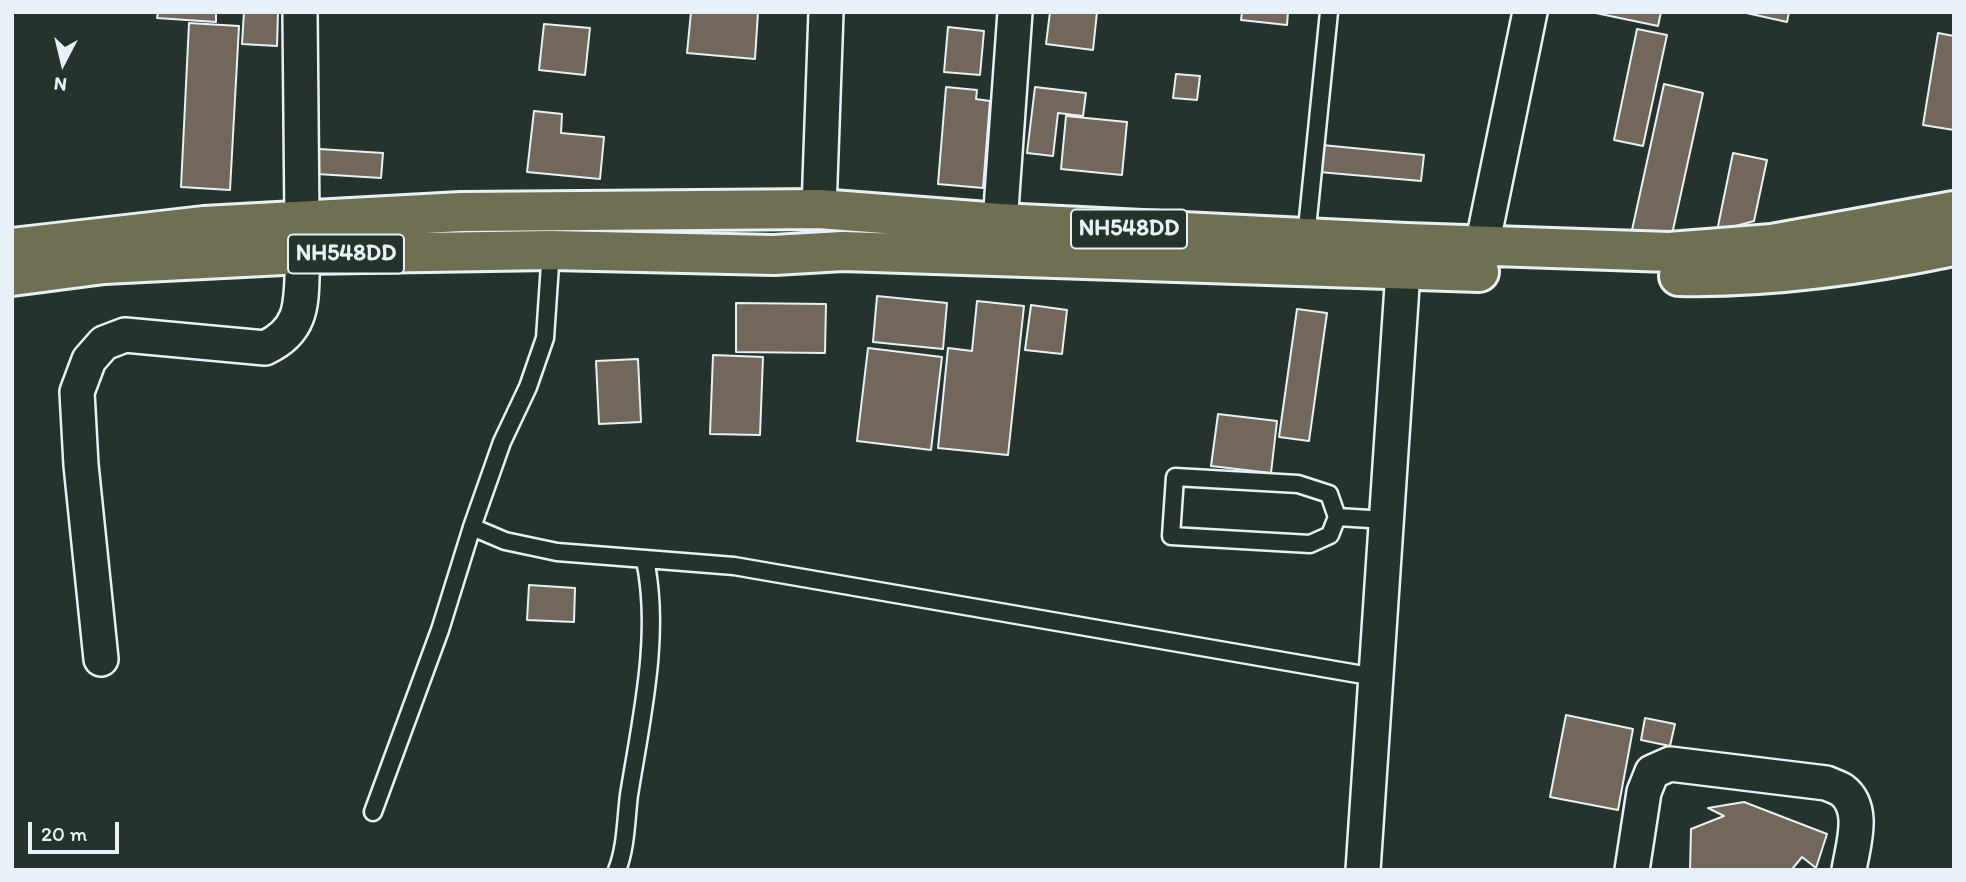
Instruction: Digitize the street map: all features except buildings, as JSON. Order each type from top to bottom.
[{"type":"highway","name":"NH548DD","points":[[12,276],[303,238],[461,212],[819,209],[1000,223],[1482,247],[1669,252],[1772,244],[1954,211]]},
{"type":"highway","name":"NH548DD","points":[[12,248],[204,226],[303,238],[551,250],[774,255],[843,251],[1403,271],[1699,277],[1794,272],[1871,263],[1954,246]]},
{"type":"street","points":[[101,659],[81,466],[77,393],[89,360],[104,342],[125,335],[265,348],[282,340],[293,328],[299,312],[303,238],[300,12]]},
{"type":"street","points":[[819,209],[826,12]]},
{"type":"street","points":[[1000,223],[1015,12]]},
{"type":"street","points":[[1482,247],[1530,12]]},
{"type":"street","points":[[1363,870],[1403,271]]},
{"type":"street","points":[[1632,870],[1644,792],[1652,772],[1670,764],[1826,783],[1842,790],[1854,806],[1857,824],[1849,870]]},
{"type":"lane","points":[[1306,238],[1329,12]]},
{"type":"lane","points":[[373,812],[440,630],[502,442],[528,387],[545,338],[551,250]]},
{"type":"lane","points":[[1175,477],[1298,484],[1329,494],[1337,517],[1329,535],[1310,544],[1171,536],[1175,477]]},
{"type":"lane","points":[[1337,517],[1386,520]]},
{"type":"lane","points":[[472,527],[505,541],[557,552],[734,566],[1376,677]]},
{"type":"lane","points":[[617,870],[644,701],[652,621],[651,587],[645,560]]}]
